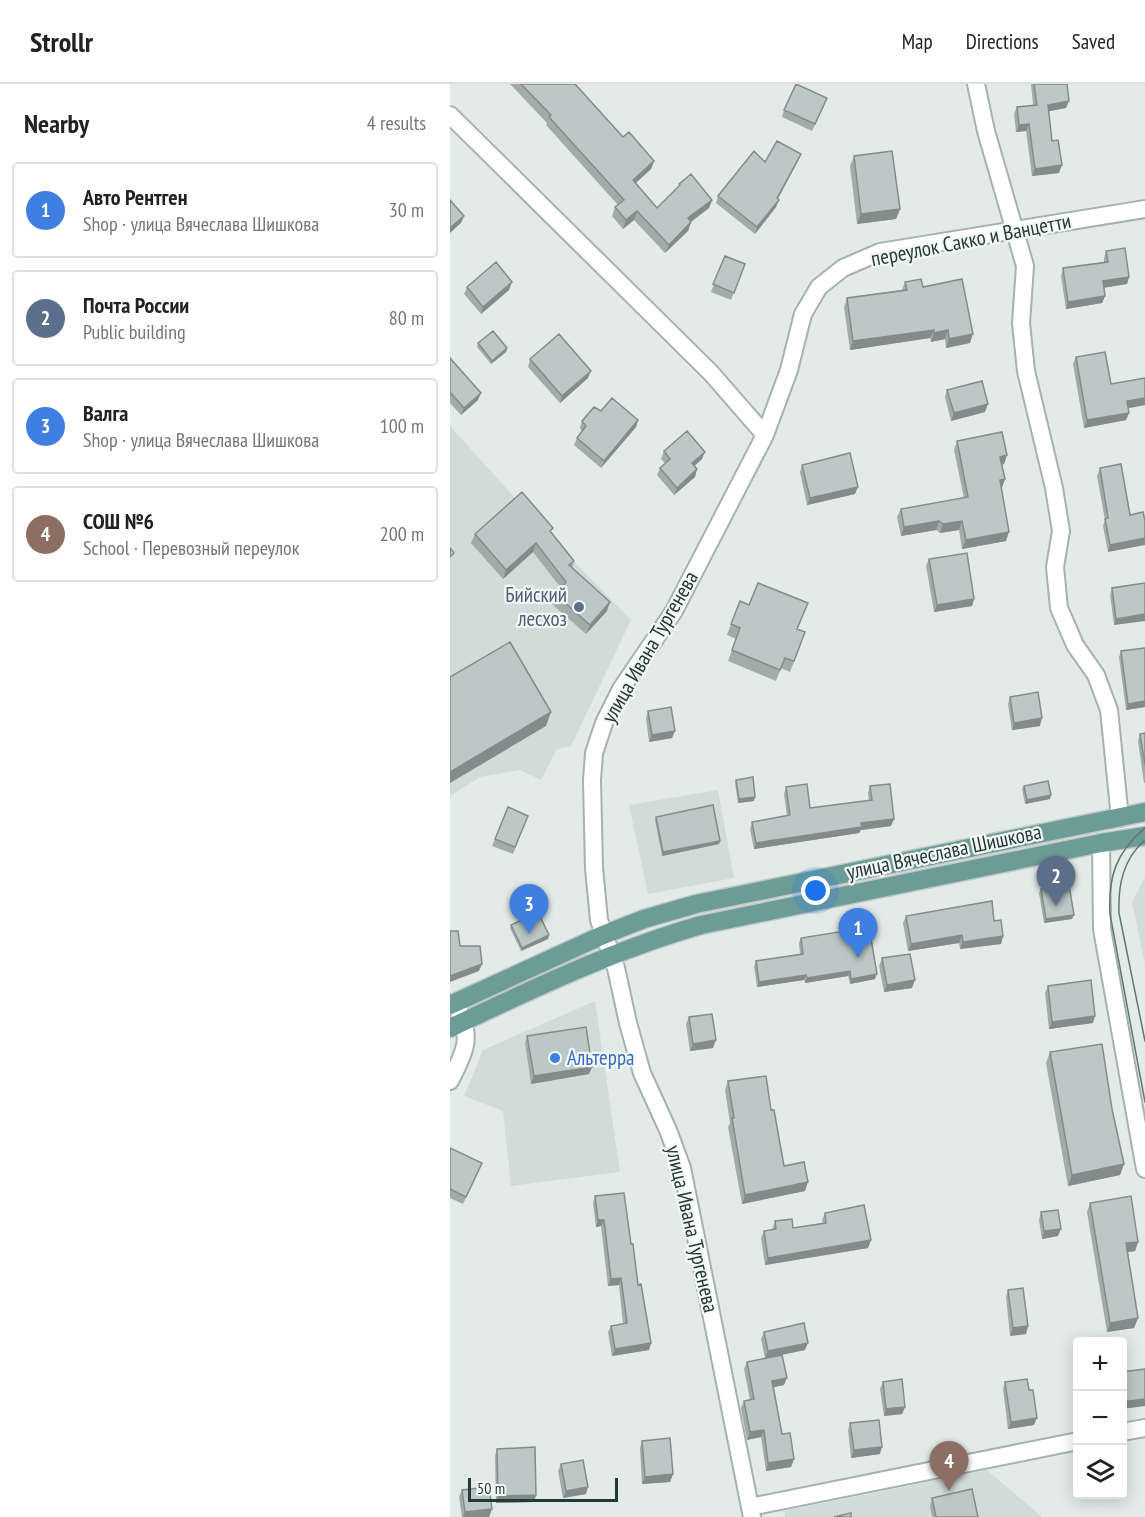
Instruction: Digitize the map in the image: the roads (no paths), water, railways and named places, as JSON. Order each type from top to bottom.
[{"type":"main road","name":"улица Вячеслава Шишкова","points":[[452,1004],[603,935],[644,919],[696,904],[1145,812]]},
{"type":"main road","name":"улица Вячеслава Шишкова","points":[[457,1025],[611,954],[651,939],[701,925],[1145,836]]},
{"type":"street","points":[[976,84],[986,131],[1025,266],[1021,323],[1026,372],[1054,488],[1061,531],[1055,567],[1059,608],[1075,645],[1096,675],[1109,710],[1120,818]]},
{"type":"street","points":[[450,115],[711,373],[765,435]]},
{"type":"street","name":"переулок Сакко и Ванцетти","points":[[765,435],[789,370],[802,314],[819,287],[843,268],[880,252],[1145,209]]},
{"type":"street","name":"улица Ивана Тургенева","points":[[751,1512],[682,1168],[668,1130],[642,1073],[616,968],[603,935],[596,904],[592,780],[594,753],[604,723],[621,689],[674,611],[765,435]]},
{"type":"street","points":[[1101,843],[1102,929],[1145,1169]]},
{"type":"street","points":[[450,1082],[467,1036],[457,1025],[452,1004]]},
{"type":"street","points":[[1127,1431],[1145,1428]]},
{"type":"street","points":[[751,1512],[1073,1442]]},
{"type":"tram line","points":[[1145,828],[1127,846],[1116,866],[1110,901],[1110,914],[1145,1102]]},
{"type":"tram line","points":[[1145,840],[1132,855],[1123,873],[1119,903],[1119,913],[1145,1041]]},
{"type":"place","name":"Бийский лесхоз","points":[[579,607]]},
{"type":"place","name":"Почта России","points":[[1056,906]]},
{"type":"place","name":"Валга","points":[[529,934]]},
{"type":"place","name":"Авто Рентген","points":[[858,958]]},
{"type":"place","name":"Альтерра","points":[[555,1058]]},
{"type":"place","name":"СОШ №6","points":[[949,1491]]}]
